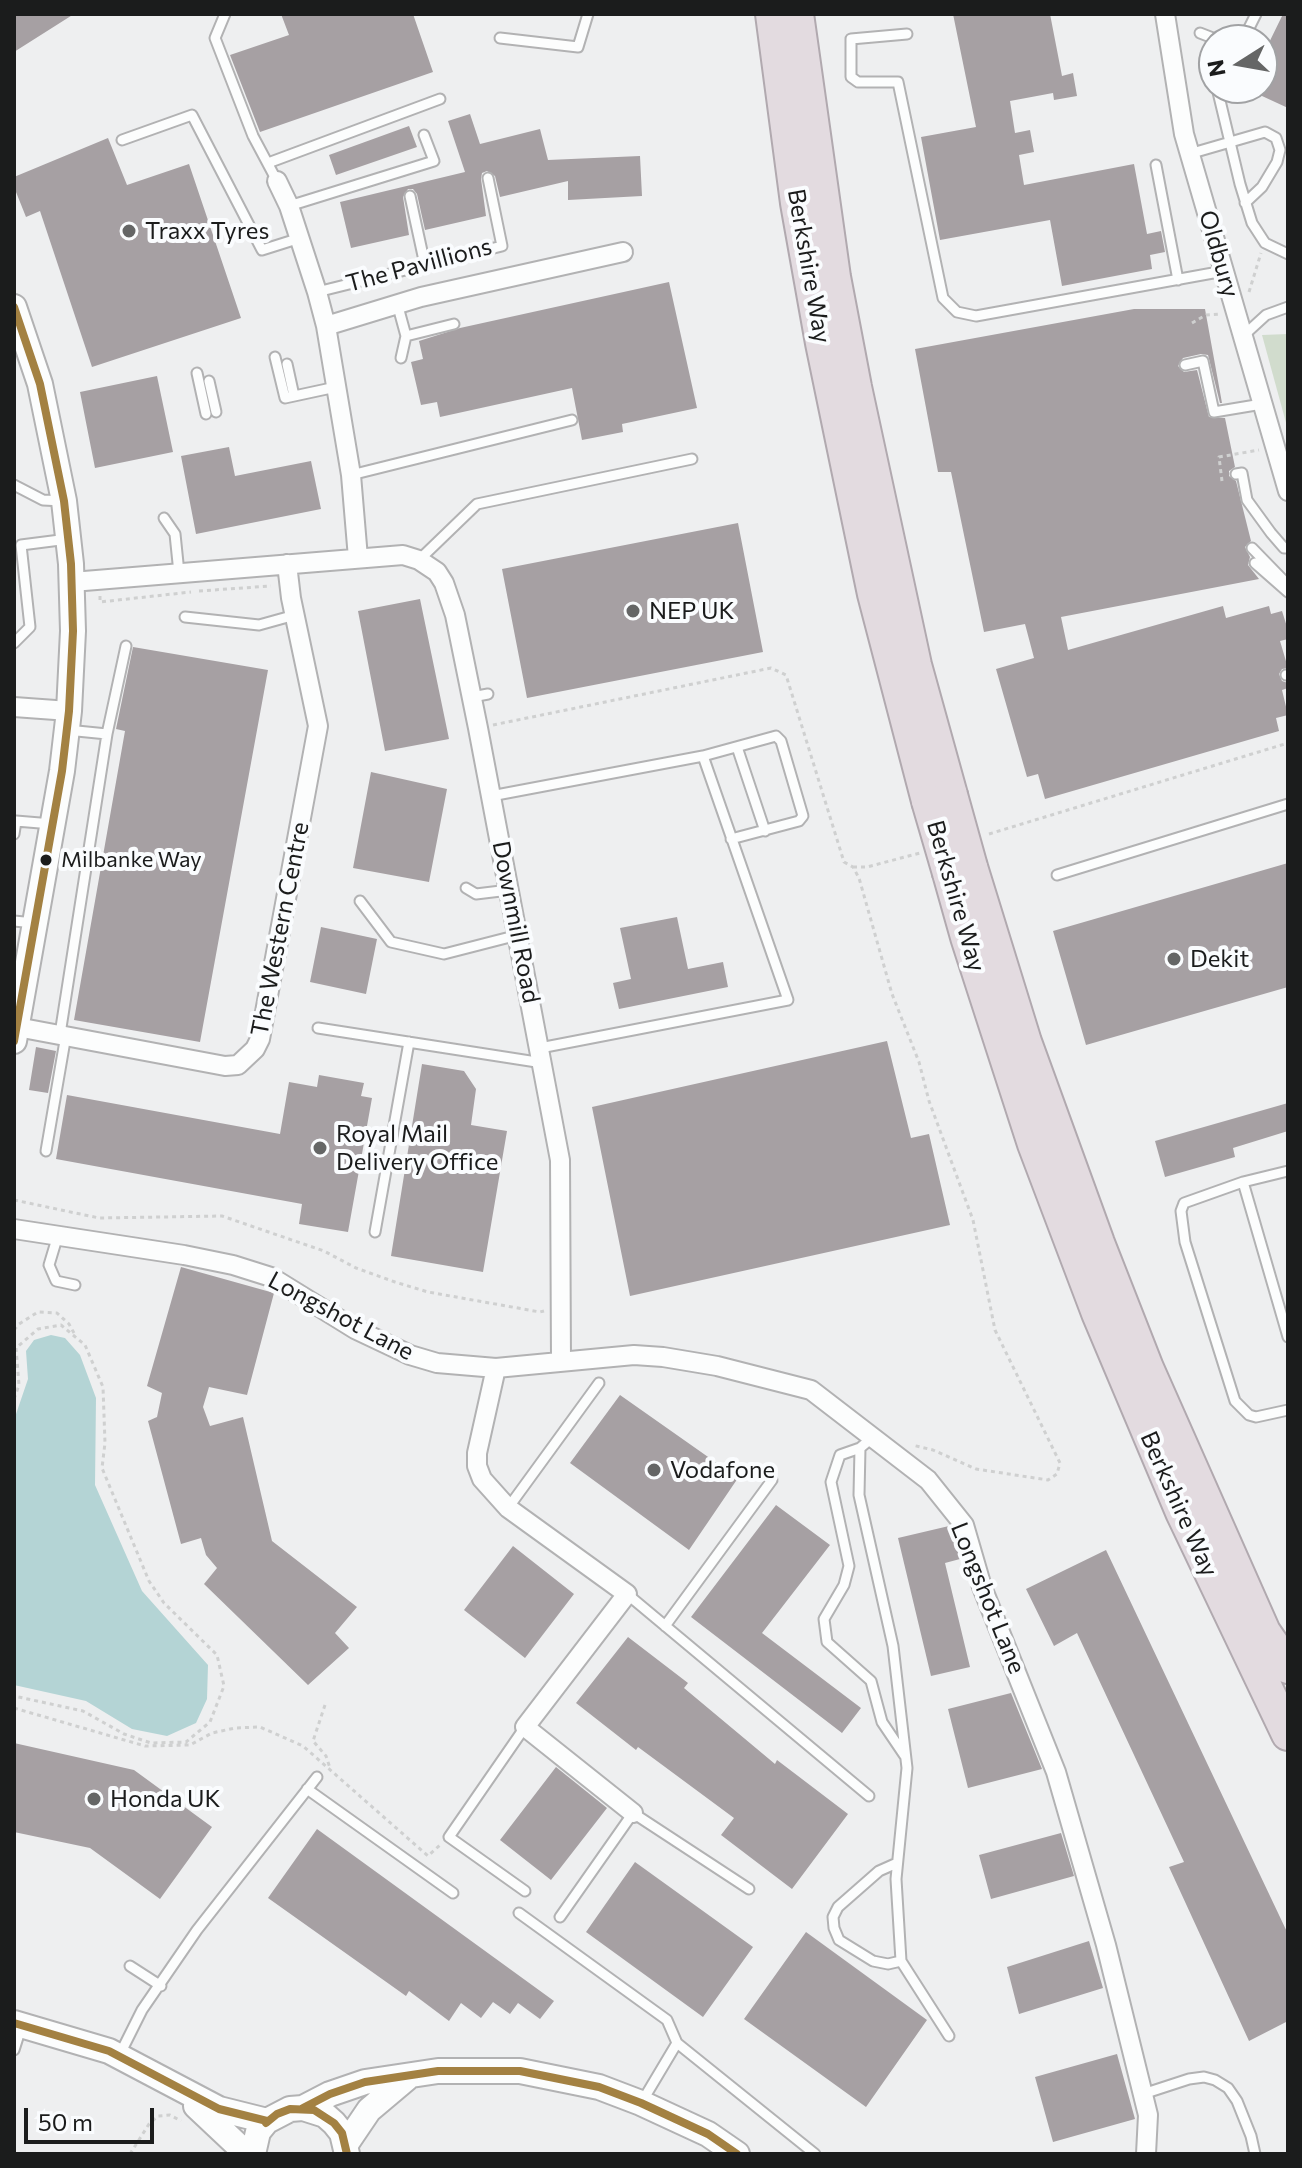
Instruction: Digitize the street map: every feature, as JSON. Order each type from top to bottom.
[{"type":"highway","name":"Berkshire Way","points":[[772,14],[797,203],[827,372],[874,594],[940,798]]},
{"type":"highway","name":"Berkshire Way","points":[[797,14],[834,277],[857,400],[912,651],[950,864],[967,937],[1034,1144],[1098,1313],[1182,1512],[1288,1734]]},
{"type":"highway","name":"Berkshire Way","points":[[950,864],[1025,1042],[1147,1368],[1264,1632],[1288,1667]]},
{"type":"street","name":"Oldbury","points":[[1165,14],[1175,91],[1189,154],[1288,491]]},
{"type":"street","points":[[277,181],[300,238],[326,326],[351,475],[358,558]]},
{"type":"street","points":[[326,326],[397,303],[623,252]]},
{"type":"street","points":[[15,312],[44,383],[69,539],[73,641],[68,720],[53,824],[25,922],[16,1034]]},
{"type":"street","points":[[72,582],[403,555],[419,560]]},
{"type":"street","name":"Downmill Road","points":[[419,560],[437,572],[448,591],[480,695],[491,796],[560,1160],[561,1362]]},
{"type":"street","name":"The Western Centre","points":[[16,1034],[63,1034],[225,1066],[238,1065],[255,1049],[260,1039],[318,726],[287,564]]},
{"type":"street","points":[[14,707],[68,720]]},
{"type":"street","name":"Longshot Lane","points":[[14,1229],[128,1244],[233,1265],[271,1277],[355,1329],[410,1355],[437,1363],[496,1368],[634,1355],[784,1376],[811,1390],[866,1442],[928,1480],[964,1525],[982,1587],[1056,1772],[1106,1945],[1148,2115],[1146,2154]]},
{"type":"street","points":[[496,1368],[477,1453],[477,1466],[489,1490],[508,1508],[627,1594],[525,1727],[633,1813]]},
{"type":"street","points":[[18,2024],[119,2056],[219,2109],[267,2121]]},
{"type":"street","points":[[303,2108],[353,2085],[457,2070],[520,2071],[599,2087],[641,2103],[708,2134],[737,2154]]},
{"type":"street","points":[[346,2149],[369,2110],[409,2076]]},
{"type":"street","points":[[177,2088],[250,2154],[258,2132],[267,2121],[290,2109],[303,2108],[325,2115],[342,2133],[346,2149]]},
{"type":"lane","points":[[225,14],[215,38],[253,136],[277,181]]},
{"type":"lane","points":[[500,38],[578,47],[588,14]]},
{"type":"lane","points":[[907,34],[851,39],[851,77],[858,82],[898,82],[943,298],[957,312],[976,316],[1224,271]]},
{"type":"lane","points":[[268,163],[440,99]]},
{"type":"lane","points":[[1221,104],[1252,223],[1265,243],[1288,254]]},
{"type":"lane","points":[[122,140],[192,115],[262,250],[300,238]]},
{"type":"lane","points":[[1189,154],[1265,132],[1276,138],[1280,150],[1277,162],[1262,187],[1245,203]]},
{"type":"lane","points":[[289,206],[434,161],[424,135]]},
{"type":"lane","points":[[1156,165],[1178,280]]},
{"type":"lane","name":"The Pavillions","points":[[317,292],[502,246],[488,178]]},
{"type":"lane","points":[[410,196],[425,265]]},
{"type":"lane","points":[[397,303],[406,336],[401,358]]},
{"type":"lane","points":[[1242,337],[1266,315],[1288,307]]},
{"type":"lane","points":[[406,336],[454,324]]},
{"type":"lane","points":[[275,357],[285,398],[336,387]]},
{"type":"lane","points":[[1185,365],[1203,361],[1214,412],[1262,404]]},
{"type":"lane","points":[[287,364],[294,396]]},
{"type":"lane","points":[[197,373],[211,413],[209,381]]},
{"type":"lane","points":[[351,475],[572,420]]},
{"type":"lane","points":[[419,560],[477,504],[692,459]]},
{"type":"lane","points":[[1236,474],[1242,473],[1247,500],[1271,533],[1284,548],[1288,548]]},
{"type":"lane","points":[[14,485],[43,500],[64,501]]},
{"type":"lane","points":[[164,518],[175,534],[179,573]]},
{"type":"lane","points":[[14,643],[30,627],[21,545],[69,539]]},
{"type":"lane","points":[[1252,548],[1288,585]]},
{"type":"lane","points":[[1255,563],[1288,592]]},
{"type":"lane","points":[[185,617],[259,625],[295,615]]},
{"type":"lane","points":[[46,1151],[107,734],[126,646]]},
{"type":"lane","points":[[68,720],[107,734]]},
{"type":"lane","points":[[491,796],[703,756],[776,736],[781,741],[803,816],[799,821],[731,839]]},
{"type":"lane","points":[[737,747],[765,831]]},
{"type":"lane","points":[[318,1028],[409,1042],[541,1055],[788,1000],[703,756]]},
{"type":"lane","points":[[1057,875],[1288,804]]},
{"type":"lane","points":[[14,834],[16,821],[53,824]]},
{"type":"lane","points":[[466,888],[476,894],[509,890]]},
{"type":"lane","points":[[360,901],[391,942],[444,954],[518,935]]},
{"type":"lane","points":[[375,1232],[409,1042]]},
{"type":"lane","points":[[1288,1171],[1243,1182],[1184,1203],[1181,1222],[1235,1401],[1249,1415],[1256,1417],[1288,1410]]},
{"type":"lane","points":[[1243,1182],[1288,1337]]},
{"type":"lane","points":[[58,1235],[49,1265],[56,1281],[75,1285]]},
{"type":"lane","points":[[508,1508],[599,1383]]},
{"type":"lane","points":[[866,1442],[859,1495],[893,1646],[906,1758],[896,1879],[901,1961],[949,2036]]},
{"type":"lane","points":[[866,1442],[840,1455],[831,1482],[849,1566],[844,1585],[824,1619],[827,1642],[871,1681],[882,1722],[906,1758]]},
{"type":"lane","points":[[665,1626],[772,1480]]},
{"type":"lane","points":[[627,1594],[869,1796]]},
{"type":"lane","points":[[525,1727],[449,1837],[525,1891]]},
{"type":"lane","points":[[119,2056],[142,2010],[203,1922],[317,1777]]},
{"type":"lane","points":[[307,1789],[453,1893]]},
{"type":"lane","points":[[560,1917],[633,1813],[749,1889]]},
{"type":"lane","points":[[897,1863],[879,1871],[838,1907],[833,1917],[839,1940],[873,1961],[888,1964],[901,1961]]},
{"type":"lane","points":[[519,1913],[667,2020],[677,2043],[815,2154]]},
{"type":"lane","points":[[130,1966],[161,1986]]},
{"type":"lane","points":[[14,2050],[18,2024]]},
{"type":"lane","points":[[641,2103],[677,2043]]},
{"type":"lane","points":[[1143,2094],[1189,2079],[1204,2077],[1215,2080],[1228,2088],[1237,2101],[1255,2154]]},
{"type":"path","points":[[1248,294],[1265,243]]},
{"type":"path","points":[[1192,323],[1206,315],[1220,314]]},
{"type":"path","points":[[1222,481],[1219,457],[1259,450]]},
{"type":"path","points":[[100,602],[272,585]]},
{"type":"path","points":[[486,726],[771,668],[779,670],[790,683],[844,862],[853,867],[950,864]]},
{"type":"path","points":[[986,835],[1288,743]]},
{"type":"path","points":[[853,867],[859,878],[892,994],[919,1062],[929,1101],[973,1220],[995,1330],[1060,1463],[1057,1474],[1048,1480],[976,1469],[933,1450],[909,1445]]},
{"type":"path","name":"Longshot Lane","points":[[14,1200],[99,1218],[222,1216],[324,1251],[356,1268],[406,1286],[540,1312],[546,1310]]},
{"type":"path","points":[[14,1330],[38,1312],[57,1313],[69,1324],[76,1337]]},
{"type":"path","points":[[14,1399],[19,1385],[16,1348],[38,1329],[61,1325],[85,1345],[103,1387],[105,1443],[102,1468],[144,1569],[164,1603],[217,1655],[224,1686],[210,1722],[186,1742],[151,1743],[124,1734],[83,1711],[14,1696]]},
{"type":"path","points":[[325,1705],[313,1741],[326,1756],[330,1768]]},
{"type":"path","points":[[14,1708],[145,1746],[190,1745],[212,1733],[260,1727],[303,1746],[428,1856]]},
{"type":"path","points":[[130,2154],[149,2124],[158,2116],[170,2115],[185,2123]]},
{"type":"green space","points":[[1288,334],[1288,430],[1262,335]]},
{"type":"water","points":[[51,1335],[65,1338],[80,1355],[96,1398],[95,1485],[142,1591],[208,1665],[207,1699],[196,1723],[167,1736],[132,1729],[86,1701],[14,1685],[14,1420],[28,1379],[26,1351],[34,1340]]},
{"type":"building","points":[[14,14],[74,14],[14,52]]},
{"type":"building","points":[[281,14],[413,14],[433,72],[260,132],[230,55],[289,35]]},
{"type":"building","points":[[953,14],[1050,14],[1062,76],[1073,73],[1077,96],[1054,100],[1053,93],[1010,101],[1015,133],[1030,130],[1034,152],[1019,155],[1024,185],[1134,164],[1147,234],[1161,231],[1165,252],[1150,255],[1152,269],[1062,286],[1050,220],[940,240],[921,137],[976,127]]},
{"type":"building","points":[[1283,14],[1288,14],[1288,108],[1278,103],[1278,24]]},
{"type":"building","points":[[470,114],[480,144],[540,129],[548,160],[640,156],[642,196],[568,200],[568,181],[500,197],[495,176],[487,171],[482,173],[481,179],[486,216],[425,230],[417,194],[413,189],[408,189],[403,197],[409,235],[351,248],[340,202],[465,172],[448,121]]},
{"type":"building","points":[[409,126],[417,147],[336,175],[329,155]]},
{"type":"building","points":[[108,138],[127,185],[189,164],[241,318],[92,367],[40,211],[26,217],[14,187],[14,177]]},
{"type":"building","points":[[669,282],[697,408],[622,424],[623,432],[582,440],[572,388],[440,417],[437,402],[421,405],[411,362],[423,359],[419,341],[460,328]]},
{"type":"building","points":[[1134,309],[1205,309],[1222,403],[1208,355],[1183,358],[1178,366],[1184,372],[1197,370],[1209,417],[1225,418],[1235,467],[1229,471],[1229,476],[1236,481],[1251,541],[1245,547],[1250,557],[1248,565],[1259,579],[1061,617],[1068,650],[1223,606],[1226,618],[1269,606],[1271,614],[1282,611],[1288,630],[1288,639],[1280,641],[1288,668],[1282,669],[1279,674],[1282,681],[1288,683],[1288,688],[1282,690],[1288,715],[1276,718],[1279,731],[1045,799],[1038,774],[1027,777],[996,669],[1034,658],[1025,624],[984,632],[951,472],[938,472],[915,349]]},
{"type":"building","points":[[157,376],[173,452],[95,468],[80,392]]},
{"type":"building","points":[[229,447],[235,476],[311,461],[321,509],[196,534],[181,456]]},
{"type":"building","name":"NEP UK","points":[[738,523],[763,652],[527,698],[502,569]]},
{"type":"building","points":[[420,599],[449,739],[385,751],[358,611]]},
{"type":"building","points":[[133,647],[268,670],[200,1042],[74,1020],[125,731],[116,729]]},
{"type":"building","points":[[371,772],[447,789],[429,882],[353,868]]},
{"type":"building","name":"Dekit","points":[[1288,863],[1288,987],[1086,1045],[1053,931]]},
{"type":"building","points":[[677,917],[688,969],[723,962],[728,987],[619,1009],[613,983],[631,979],[620,928]]},
{"type":"building","points":[[321,927],[377,939],[366,994],[310,982]]},
{"type":"building","points":[[887,1041],[911,1138],[929,1134],[950,1225],[630,1296],[592,1107]]},
{"type":"building","points":[[36,1047],[56,1051],[48,1093],[29,1090]]},
{"type":"building","points":[[422,1064],[464,1071],[476,1089],[471,1125],[507,1131],[483,1272],[391,1256]]},
{"type":"building","points":[[319,1075],[364,1083],[361,1096],[372,1098],[348,1232],[299,1224],[302,1204],[56,1159],[67,1095],[280,1134],[289,1082],[317,1087]]},
{"type":"building","points":[[1288,1103],[1288,1131],[1233,1148],[1235,1157],[1165,1177],[1155,1141]]},
{"type":"building","points":[[181,1267],[274,1293],[247,1395],[209,1387],[203,1407],[210,1426],[243,1417],[272,1541],[357,1607],[335,1633],[349,1648],[308,1685],[204,1584],[217,1568],[206,1555],[201,1538],[181,1544],[148,1421],[157,1417],[162,1393],[147,1386]]},
{"type":"building","name":"Vodafone","points":[[620,1395],[738,1478],[689,1550],[570,1463]]},
{"type":"building","points":[[776,1505],[830,1545],[762,1633],[861,1708],[842,1733],[691,1617]]},
{"type":"building","points":[[949,1526],[960,1559],[945,1563],[970,1667],[931,1676],[898,1538]]},
{"type":"building","points":[[513,1546],[574,1594],[525,1658],[464,1610]]},
{"type":"building","points":[[1106,1550],[1288,1934],[1288,2021],[1249,2041],[1169,1867],[1184,1862],[1077,1633],[1054,1646],[1026,1589]]},
{"type":"building","points":[[628,1637],[688,1683],[684,1688],[775,1764],[777,1760],[848,1814],[792,1889],[721,1835],[734,1818],[638,1747],[636,1750],[576,1703]]},
{"type":"building","points":[[1011,1693],[1042,1769],[968,1788],[948,1709]]},
{"type":"building","name":"Honda UK","points":[[14,1743],[134,1770],[212,1827],[160,1899],[90,1848],[14,1832]]},
{"type":"building","points":[[556,1767],[607,1808],[551,1880],[500,1840]]},
{"type":"building","points":[[317,1829],[554,2001],[540,2019],[518,2003],[510,2014],[493,2002],[481,2018],[461,2003],[449,2021],[409,1991],[406,1996],[268,1898]]},
{"type":"building","points":[[1061,1833],[1074,1876],[991,1899],[979,1855]]},
{"type":"building","points":[[635,1862],[753,1947],[703,2017],[586,1932]]},
{"type":"building","points":[[806,1932],[927,2020],[866,2107],[744,2019]]},
{"type":"building","points":[[1089,1941],[1103,1988],[1019,2014],[1007,1967]]},
{"type":"building","points":[[1117,2054],[1135,2119],[1053,2142],[1035,2077]]},
{"type":"transit line","points":[[14,307],[40,384],[64,501],[71,564],[73,631],[62,771],[14,1041]]},
{"type":"transit line","points":[[14,2023],[109,2051],[219,2109],[267,2121]]},
{"type":"transit line","points":[[303,2108],[330,2094],[365,2082],[438,2071],[520,2071],[599,2087],[641,2103],[708,2134],[737,2154]]},
{"type":"transit line","points":[[266,2123],[290,2109],[314,2110],[334,2123],[342,2133],[347,2154]]},
{"type":"place","name":"Traxx Tyres","points":[[129,231]]},
{"type":"place","name":"NEP UK","points":[[633,611]]},
{"type":"place","name":"Milbanke Way","points":[[46,860]]},
{"type":"place","name":"Dekit","points":[[1174,959]]},
{"type":"place","name":"Royal Mail Delivery Office","points":[[320,1148]]},
{"type":"place","name":"Vodafone","points":[[654,1470]]},
{"type":"place","name":"Honda UK","points":[[94,1799]]}]
